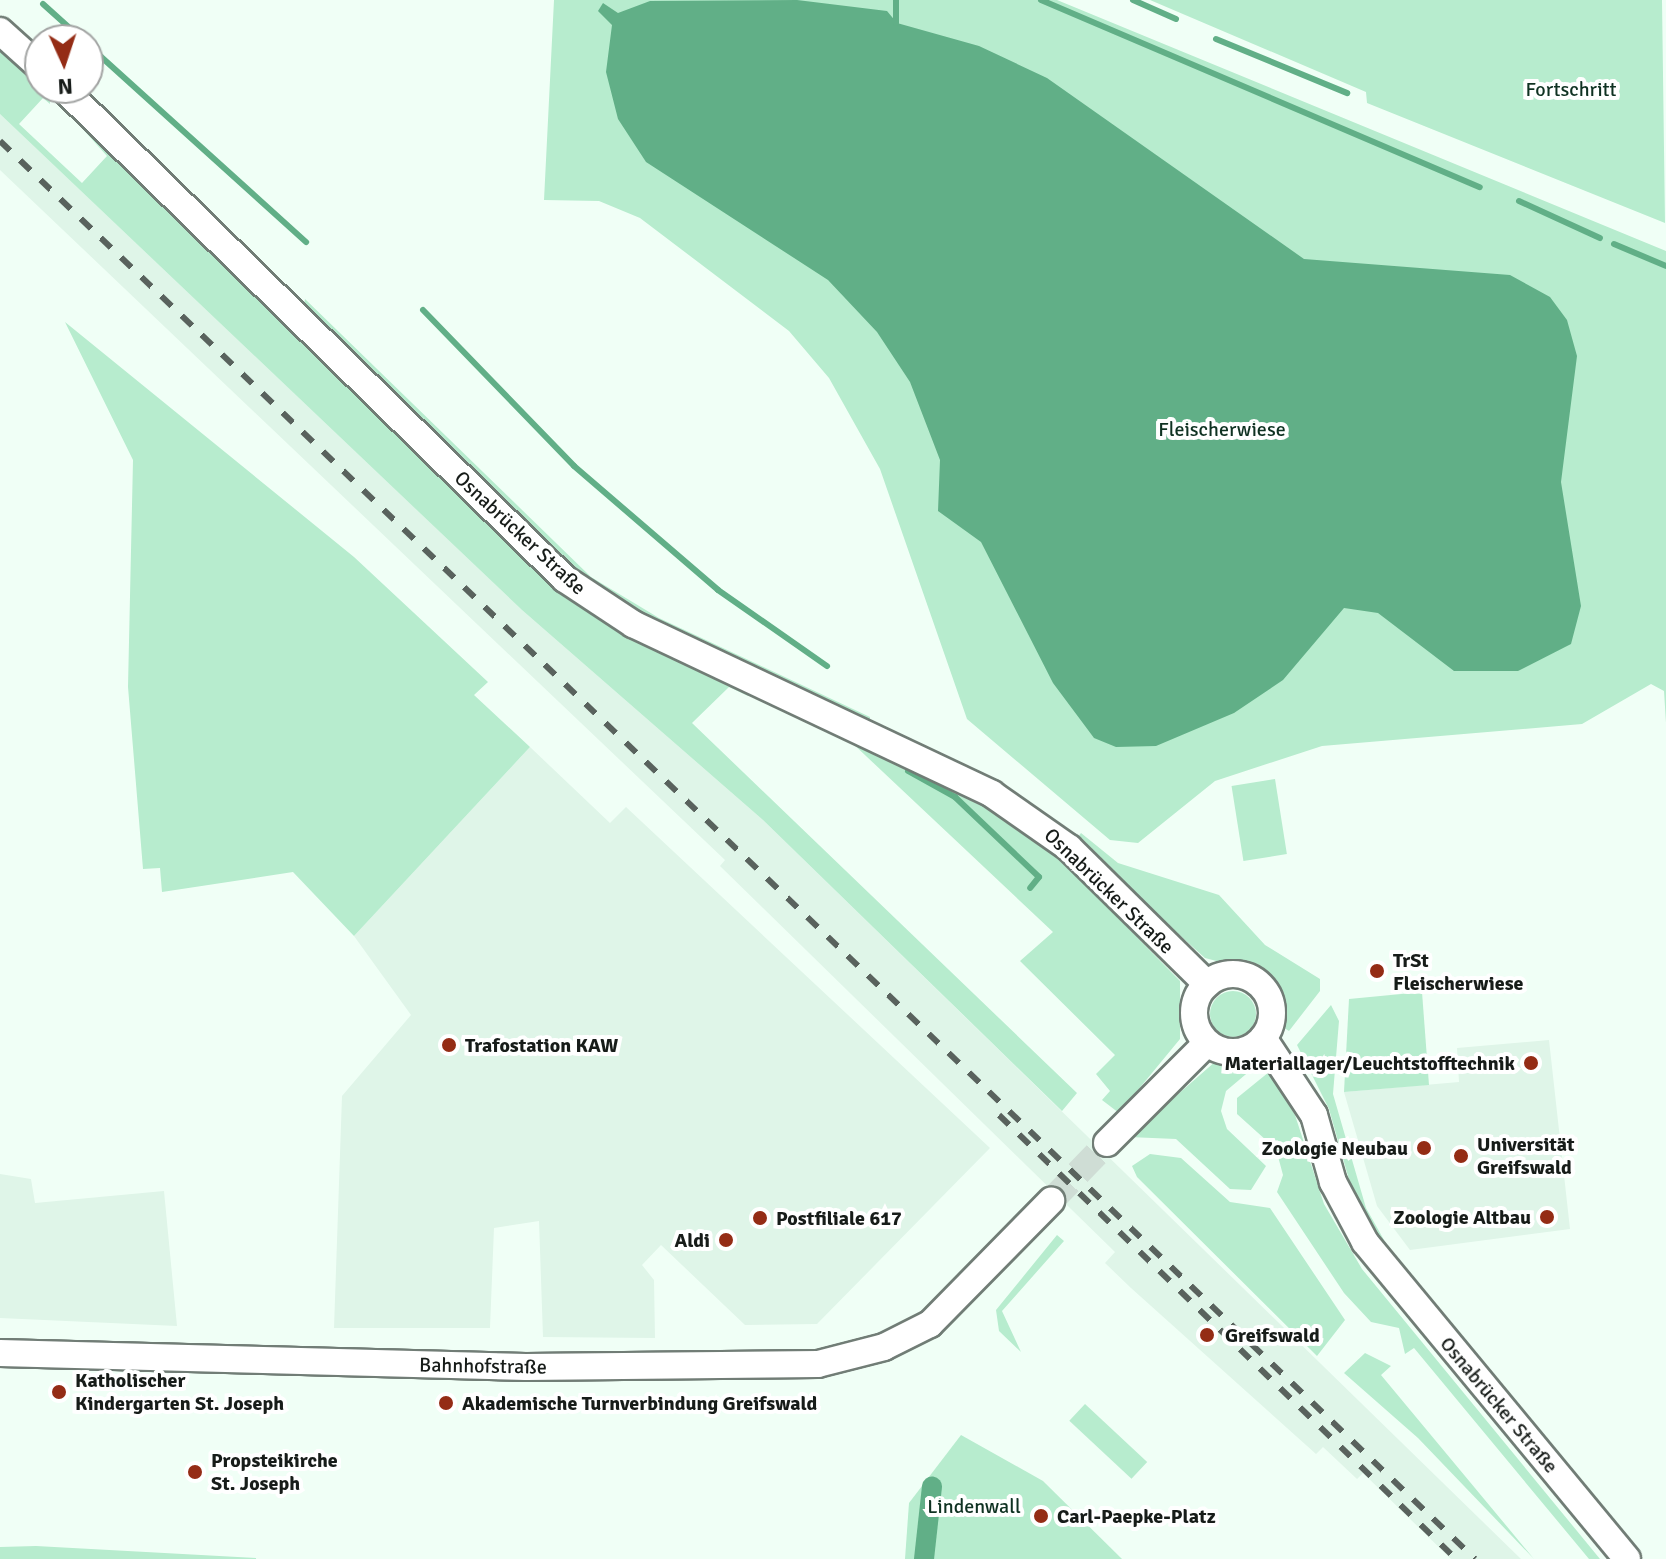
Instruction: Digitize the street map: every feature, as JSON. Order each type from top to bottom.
[{"type":"main road","points":[[0,31],[24,53]]},
{"type":"main road","name":"Osnabrücker Straße","points":[[79,104],[565,579],[633,624],[947,770],[1030,818],[1207,984]]},
{"type":"main road","points":[[1231,974],[1256,981],[1271,1003],[1263,1038],[1240,1051],[1207,1043],[1195,1019],[1207,984],[1231,974]]},
{"type":"main road","name":"Osnabrücker Straße","points":[[1263,1038],[1314,1115],[1333,1182],[1365,1242],[1627,1559]]},
{"type":"main road","points":[[1107,1143],[1207,1043]]},
{"type":"main road","name":"Bahnhofstraße","points":[[0,1353],[777,1366],[884,1347],[952,1307],[1051,1201]]},
{"type":"shaded area","name":"Fleischerwiese","points":[[797,0],[887,11],[897,23],[979,46],[1047,78],[1304,259],[1510,275],[1550,297],[1567,320],[1577,356],[1561,482],[1581,606],[1571,644],[1518,671],[1454,671],[1378,613],[1344,608],[1283,680],[1234,713],[1156,746],[1116,747],[1094,738],[1053,683],[981,542],[938,511],[940,460],[910,382],[877,332],[828,280],[646,162],[618,119],[606,72],[612,25],[598,11],[603,3],[618,13],[650,1]]},
{"type":"shaded area","points":[[0,114],[522,610],[763,820],[1521,1559],[1451,1559],[1363,1473],[1357,1479],[1323,1447],[1316,1454],[1131,1288],[1105,1263],[1115,1252],[720,866],[725,860],[0,170]]},
{"type":"shaded area","points":[[530,747],[610,823],[626,807],[990,1148],[817,1324],[745,1325],[661,1245],[642,1265],[654,1280],[655,1338],[543,1337],[539,1221],[494,1228],[490,1328],[334,1328],[342,1096],[411,1015],[354,936]]},
{"type":"shaded area","name":"Universität Greifswald","points":[[1549,1040],[1570,1229],[1410,1250],[1377,1206],[1344,1092],[1459,1082],[1457,1048]]},
{"type":"shaded area","points":[[0,1174],[31,1179],[35,1203],[164,1191],[177,1326],[0,1318]]},
{"type":"green space","name":"Fleischerwiese","points":[[554,0],[1057,0],[1666,251],[1666,723],[1664,691],[1651,684],[1582,724],[1322,746],[1215,781],[1138,843],[1110,840],[967,719],[880,469],[829,378],[789,331],[640,218],[599,201],[544,200]]},
{"type":"green space","name":"Fortschritt","points":[[1150,0],[1662,0],[1665,223],[1367,103],[1366,92]]},
{"type":"green space","points":[[0,41],[24,63],[24,104],[37,104],[19,124],[82,183],[107,156],[70,115],[82,116],[172,201],[554,585],[746,686],[748,696],[729,687],[692,723],[1077,1093],[1062,1111],[763,820],[522,610],[0,114]]},
{"type":"green space","points":[[305,299],[591,577],[659,618],[870,717],[870,725],[670,633],[565,567],[303,309]]},
{"type":"green space","points":[[65,322],[354,557],[488,682],[474,695],[530,747],[354,936],[293,872],[162,892],[160,868],[143,869],[128,687],[133,460]]},
{"type":"green space","points":[[785,706],[981,799],[1043,842],[1180,981],[1180,1039],[1119,1113],[1102,1100],[1110,1091],[1096,1074],[1115,1055],[1020,961],[1053,932],[849,740],[776,708]]},
{"type":"green space","points":[[1275,779],[1287,854],[1243,861],[1232,786]]},
{"type":"green space","points":[[1081,833],[1118,863],[1219,895],[1265,945],[1320,979],[1320,991],[1289,1031],[1281,1026],[1285,1001],[1270,975],[1205,958],[1075,841]]},
{"type":"green space","points":[[1233,991],[1249,998],[1256,1014],[1249,1030],[1233,1037],[1217,1030],[1210,1014],[1217,998]]},
{"type":"green space","points":[[1422,992],[1429,1085],[1344,1092],[1349,999]]},
{"type":"green space","points":[[1331,1005],[1339,1021],[1333,1094],[1366,1208],[1393,1256],[1361,1222],[1329,1109],[1297,1045]]},
{"type":"green space","points":[[1216,1061],[1258,1064],[1226,1091],[1221,1111],[1227,1129],[1266,1166],[1251,1190],[1230,1189],[1176,1139],[1129,1137]]},
{"type":"green space","points":[[1269,1072],[1295,1115],[1324,1204],[1362,1269],[1600,1559],[1589,1559],[1414,1348],[1405,1354],[1399,1328],[1371,1322],[1344,1293],[1277,1192],[1283,1175],[1276,1149],[1237,1114],[1237,1098]]},
{"type":"green space","points":[[1150,1154],[1181,1158],[1230,1202],[1270,1208],[1345,1320],[1317,1356],[1137,1177],[1132,1166]]},
{"type":"green space","points":[[1057,1235],[1064,1241],[1002,1311],[1021,1352],[999,1331],[996,1310]]},
{"type":"green space","points":[[1365,1353],[1391,1366],[1381,1375],[1534,1559],[1418,1438],[1344,1373]]},
{"type":"green space","points":[[1085,1404],[1147,1462],[1131,1479],[1069,1421]]},
{"type":"green space","name":"Lindenwall","points":[[961,1435],[1043,1481],[1122,1559],[905,1559],[909,1503]]},
{"type":"green space","points":[[36,1546],[256,1559],[0,1559],[0,1547]]},
{"type":"waterway","points":[[896,0],[896,23]]},
{"type":"waterway","points":[[1041,0],[1480,187]]},
{"type":"waterway","points":[[1133,0],[1176,19]]},
{"type":"waterway","points":[[43,4],[65,24]]},
{"type":"waterway","points":[[1216,39],[1347,93]]},
{"type":"waterway","points":[[104,59],[306,242]]},
{"type":"waterway","points":[[1519,201],[1600,238]]},
{"type":"waterway","points":[[1614,244],[1666,266]]},
{"type":"waterway","points":[[423,310],[574,466],[718,590],[827,666]]},
{"type":"waterway","points":[[908,771],[955,797],[1039,877],[1030,888]]},
{"type":"waterway","points":[[924,1559],[932,1486]]},
{"type":"tunnel","points":[[1051,1201],[1107,1143]]},
{"type":"railway","points":[[0,141],[1475,1559]]},
{"type":"railway","points":[[999,1115],[1456,1559]]},
{"type":"place","name":"TrSt Fleischerwiese","points":[[1377,971]]},
{"type":"place","name":"Trafostation KAW","points":[[449,1045]]},
{"type":"place","name":"Materiallager/Leuchtstofftechnik","points":[[1531,1063]]},
{"type":"place","name":"Zoologie Neubau","points":[[1424,1148]]},
{"type":"place","name":"Universität Greifswald","points":[[1461,1156]]},
{"type":"place","name":"Zoologie Altbau","points":[[1547,1217]]},
{"type":"place","name":"Postfiliale 617","points":[[760,1218]]},
{"type":"place","name":"Aldi","points":[[726,1240]]},
{"type":"place","name":"Greifswald","points":[[1207,1335]]},
{"type":"place","name":"Katholischer Kindergarten St. Joseph","points":[[59,1392]]},
{"type":"place","name":"Akademische Turnverbindung Greifswald","points":[[446,1403]]},
{"type":"place","name":"Propsteikirche St. Joseph","points":[[195,1472]]},
{"type":"place","name":"Carl-Paepke-Platz","points":[[1041,1516]]}]
